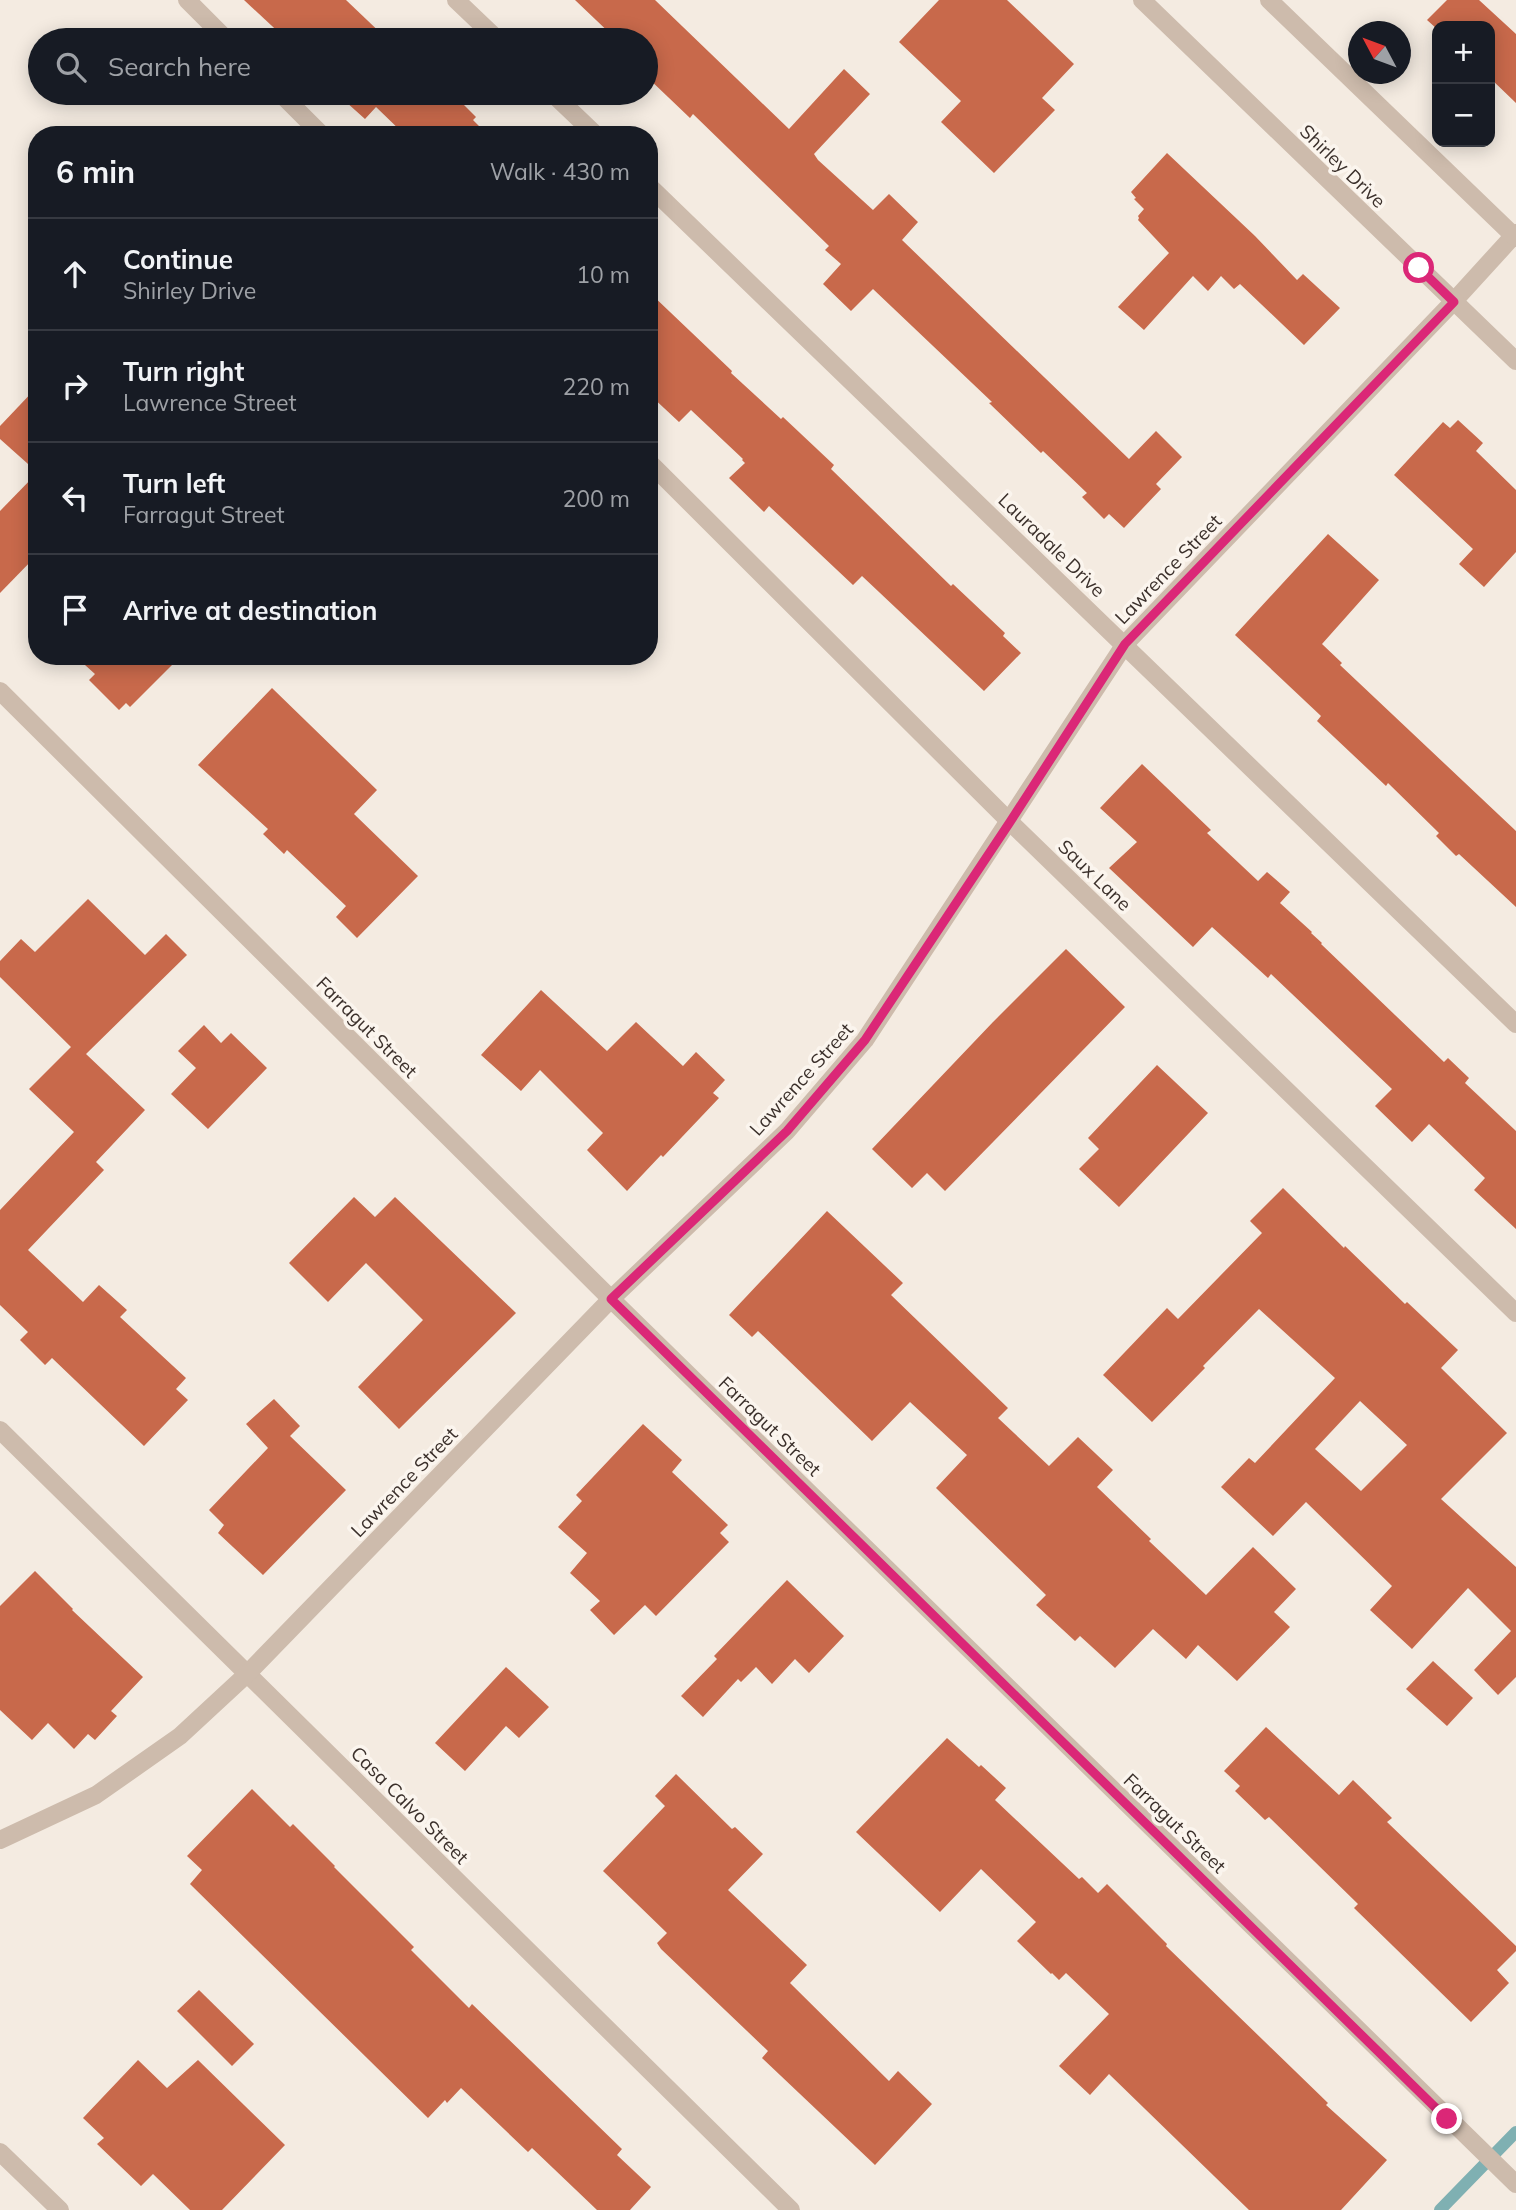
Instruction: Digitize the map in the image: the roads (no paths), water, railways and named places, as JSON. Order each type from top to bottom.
[{"type":"street","points":[[187,0],[215,28]]},
{"type":"street","points":[[456,0],[485,28]]},
{"type":"street","name":"Shirley Drive","points":[[1142,0],[1516,361]]},
{"type":"street","points":[[1269,0],[1515,236]]},
{"type":"street","points":[[292,105],[313,126]]},
{"type":"street","points":[[565,105],[587,126]]},
{"type":"street","name":"Lauradale Drive","points":[[658,195],[1516,1024]]},
{"type":"street","name":"Lawrence Street","points":[[0,1840],[96,1795],[180,1736],[247,1674],[611,1299],[787,1131],[865,1040],[1125,644],[1515,236]]},
{"type":"street","name":"Saux Lane","points":[[658,470],[1010,822],[1516,1313]]},
{"type":"street","name":"Farragut Street","points":[[0,691],[611,1299],[1516,2185]]},
{"type":"street","name":"Casa Calvo Street","points":[[0,1430],[791,2210]]},
{"type":"street","points":[[0,2152],[60,2210]]},
{"type":"waterway","points":[[1440,2210],[1516,2132]]}]
